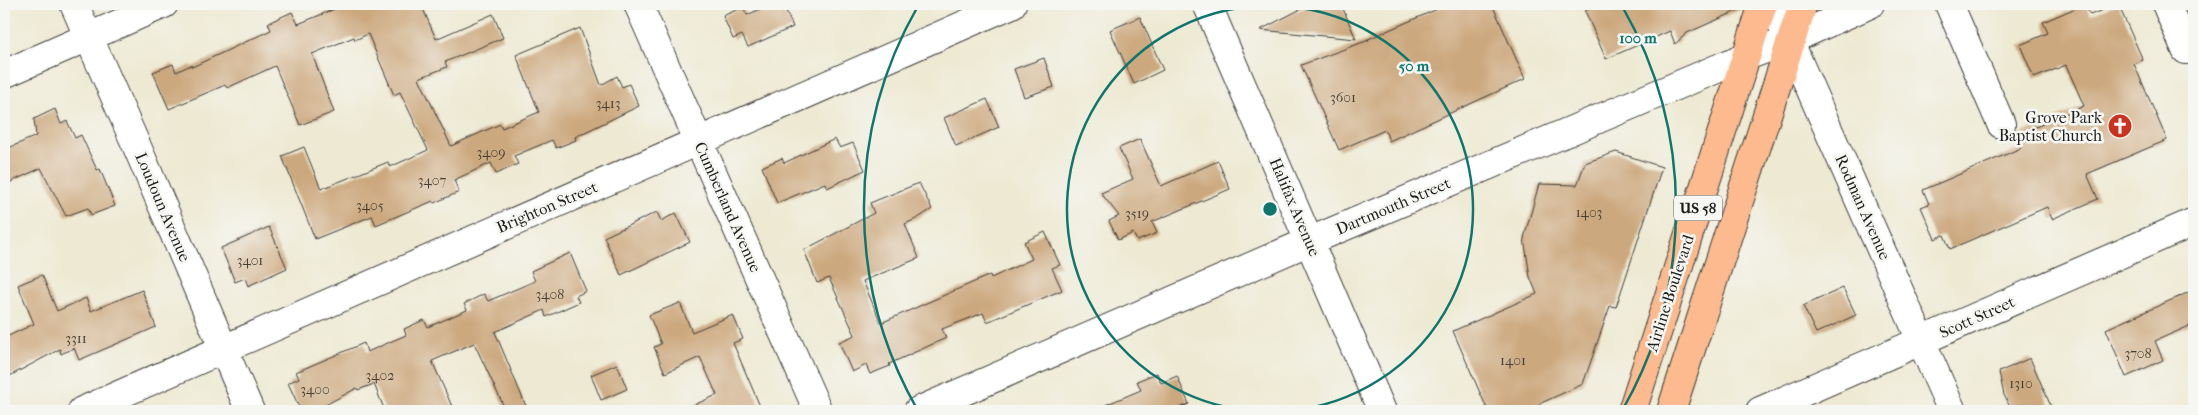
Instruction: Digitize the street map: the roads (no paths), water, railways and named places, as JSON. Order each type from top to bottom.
[{"type":"main road","name":"Airline Boulevard","points":[[1632,411],[1764,4]]},
{"type":"main road","name":"US 58","points":[[1671,411],[1802,4]]},
{"type":"street","name":"Loudoun Avenue","points":[[74,4],[250,411]]},
{"type":"street","points":[[4,74],[164,4]]},
{"type":"street","name":"Cumberland Avenue","points":[[638,4],[818,411]]},
{"type":"street","name":"Brighton Street","points":[[82,411],[1012,4]]},
{"type":"street","name":"Halifax Avenue","points":[[1207,4],[1382,411]]},
{"type":"street","name":"Rodman Avenue","points":[[1773,4],[1952,411]]},
{"type":"street","name":"Dartmouth Street","points":[[918,411],[1310,241],[1747,56],[1790,40],[1870,4]]},
{"type":"street","points":[[1949,4],[2001,124]]},
{"type":"street","points":[[2166,4],[2186,50],[2194,47]]},
{"type":"street","name":"Scott Street","points":[[1760,411],[1812,400],[1921,342],[2194,222]]},
{"type":"place","name":"Grove Park Baptist Church","points":[[2120,126]]}]
